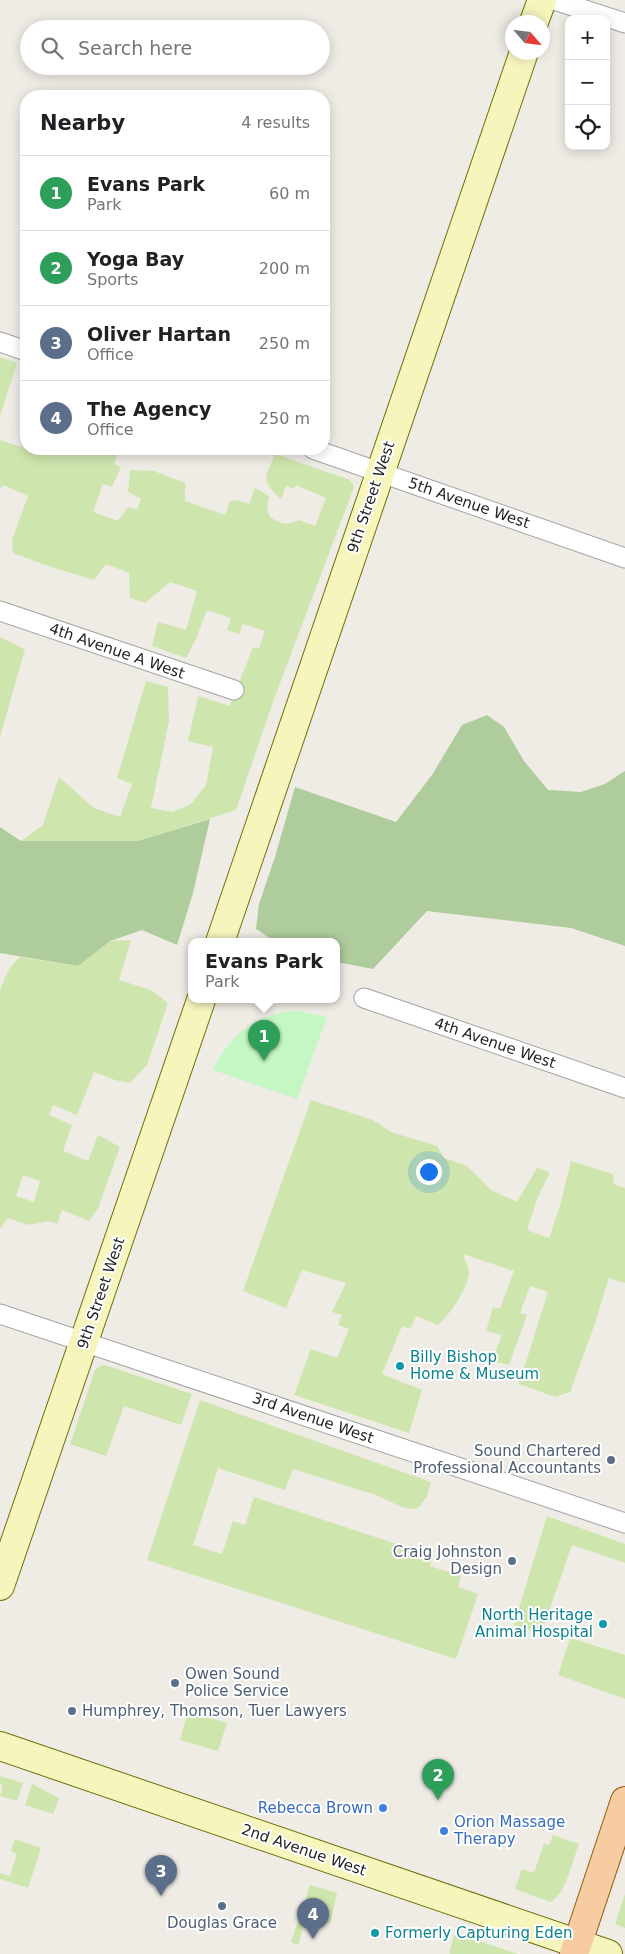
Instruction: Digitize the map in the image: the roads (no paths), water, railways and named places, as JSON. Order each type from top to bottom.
[{"type":"main road","points":[[576,1949],[625,1801]]},
{"type":"street","points":[[537,15],[542,0]]},
{"type":"street","points":[[554,0],[625,23]]},
{"type":"street","name":"9th Street West","points":[[221,938],[521,60]]},
{"type":"street","points":[[0,342],[20,349]]},
{"type":"street","name":"5th Avenue West","points":[[330,455],[625,558]]},
{"type":"street","name":"4th Avenue A West","points":[[0,611],[234,690]]},
{"type":"street","name":"4th Avenue West","points":[[364,998],[625,1088]]},
{"type":"street","name":"9th Street West","points":[[0,1586],[200,1003]]},
{"type":"street","name":"3rd Avenue West","points":[[0,1314],[625,1523]]},
{"type":"street","name":"2nd Avenue West","points":[[0,1746],[576,1949],[608,1954]]},
{"type":"place","name":"Evans Park","points":[[264,1061]]},
{"type":"place","name":"Billy Bishop Home & Museum","points":[[400,1366]]},
{"type":"place","name":"Sound Chartered Professional Accountants","points":[[611,1460]]},
{"type":"place","name":"Craig Johnston Design","points":[[512,1561]]},
{"type":"place","name":"North Heritage Animal Hospital","points":[[603,1624]]},
{"type":"place","name":"Owen Sound Police Service","points":[[175,1683]]},
{"type":"place","name":"Humphrey, Thomson, Tuer Lawyers","points":[[72,1711]]},
{"type":"place","name":"Yoga Bay","points":[[438,1800]]},
{"type":"place","name":"Rebecca Brown","points":[[383,1808]]},
{"type":"place","name":"Orion Massage Therapy","points":[[444,1831]]},
{"type":"place","name":"Oliver Hartan","points":[[161,1896]]},
{"type":"place","name":"Douglas Grace","points":[[222,1906]]},
{"type":"place","name":"Formerly Capturing Eden","points":[[375,1933]]},
{"type":"place","name":"The Agency","points":[[313,1939]]}]
